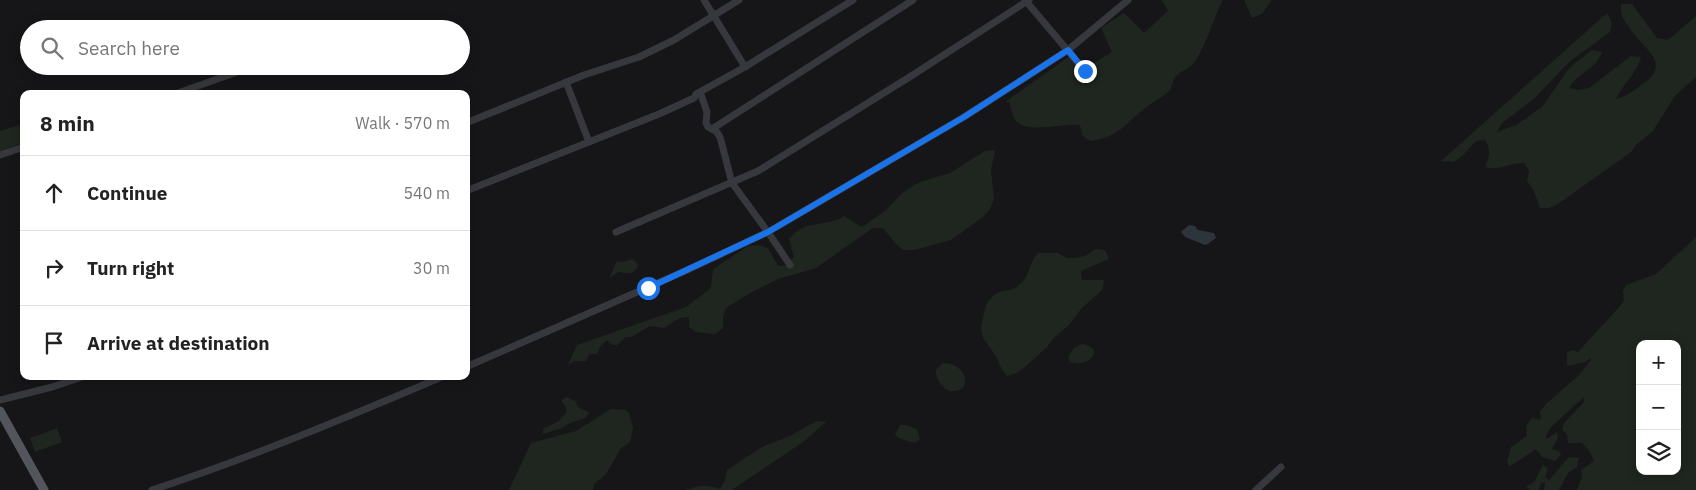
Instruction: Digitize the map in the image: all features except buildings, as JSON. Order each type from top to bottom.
[{"type":"main road","points":[[0,410],[44,490]]},
{"type":"street","points":[[704,0],[745,67]]},
{"type":"street","points":[[470,121],[566,82],[639,57],[674,40],[739,0]]},
{"type":"street","points":[[470,185],[659,114],[694,98],[698,93],[745,67],[853,0]]},
{"type":"street","points":[[712,129],[913,0]]},
{"type":"street","points":[[470,365],[685,272],[768,232],[964,117],[1068,50],[1128,0]]},
{"type":"street","points":[[616,232],[758,171],[1027,1],[1085,71]]},
{"type":"street","points":[[187,90],[229,75]]},
{"type":"street","points":[[566,82],[588,140]]},
{"type":"street","points":[[698,93],[707,112],[706,123],[720,137],[732,183],[790,265]]},
{"type":"street","points":[[470,189],[588,140]]},
{"type":"street","points":[[0,155],[20,148]]},
{"type":"street","points":[[0,400],[52,388],[74,380]]},
{"type":"street","points":[[152,490],[201,474],[315,430],[434,380]]},
{"type":"street","points":[[1256,490],[1281,467]]},
{"type":"shaded area","points":[[1162,0],[1223,0],[1196,60],[1191,66],[1176,76],[1170,90],[1165,95],[1140,112],[1115,133],[1108,137],[1090,141],[1082,135],[1080,125],[1029,127],[1016,121],[1009,102],[1005,102],[1070,56],[1084,69],[1112,52],[1101,28],[1124,13],[1144,33],[1168,11]]},
{"type":"shaded area","points":[[1244,0],[1272,0],[1262,14],[1252,18]]},
{"type":"shaded area","points":[[1621,4],[1632,4],[1657,38],[1668,40],[1696,16],[1696,77],[1675,96],[1653,131],[1637,144],[1631,152],[1558,204],[1549,208],[1540,208],[1533,189],[1527,181],[1529,171],[1524,163],[1495,168],[1485,167],[1489,153],[1485,140],[1476,141],[1454,162],[1441,161],[1607,13],[1612,23],[1610,32],[1569,62],[1534,99],[1502,123],[1497,132],[1516,125],[1542,107],[1567,71],[1592,50],[1602,52],[1596,63],[1577,78],[1569,88],[1578,90],[1589,88],[1631,56],[1641,57],[1616,99],[1641,86],[1655,71],[1655,61],[1622,16]]},
{"type":"shaded area","points":[[19,125],[20,144],[0,151],[0,131]]},
{"type":"shaded area","points":[[995,150],[991,170],[994,199],[990,209],[983,217],[951,240],[914,250],[903,250],[883,228],[873,228],[816,268],[778,279],[726,308],[723,317],[723,328],[715,334],[696,332],[689,327],[689,317],[680,318],[664,328],[650,326],[631,337],[626,337],[617,345],[613,345],[607,340],[600,347],[597,354],[590,354],[586,361],[574,361],[568,365],[577,345],[686,307],[711,288],[713,269],[748,246],[758,245],[768,248],[778,266],[787,265],[794,257],[789,239],[802,228],[837,220],[844,216],[862,227],[886,210],[902,193],[920,182],[950,173],[985,151]]},
{"type":"shaded area","points":[[1189,225],[1195,226],[1198,230],[1214,233],[1216,238],[1205,245],[1185,237],[1181,232]]},
{"type":"shaded area","points":[[1696,237],[1696,490],[1577,490],[1582,477],[1581,470],[1594,461],[1590,452],[1582,443],[1568,443],[1567,434],[1562,430],[1564,423],[1584,402],[1584,397],[1551,427],[1546,436],[1547,439],[1557,432],[1558,438],[1552,449],[1559,451],[1561,455],[1555,461],[1542,457],[1536,449],[1509,467],[1507,461],[1511,447],[1527,436],[1526,426],[1532,418],[1541,420],[1540,411],[1578,376],[1591,360],[1590,358],[1586,362],[1567,366],[1567,353],[1572,350],[1578,352],[1620,306],[1624,301],[1623,291],[1626,285],[1656,274]]},
{"type":"shaded area","points":[[1095,249],[1105,250],[1109,259],[1081,271],[1082,280],[1104,280],[1103,289],[1025,367],[1017,373],[1007,376],[982,335],[982,323],[989,300],[995,294],[1013,289],[1023,282],[1038,253],[1058,253],[1067,258],[1077,258],[1087,255]]},
{"type":"shaded area","points":[[633,259],[638,265],[635,271],[630,273],[618,272],[609,278],[617,261],[623,262]]},
{"type":"shaded area","points":[[1082,344],[1093,349],[1092,357],[1083,363],[1070,362],[1068,357],[1074,348]]},
{"type":"shaded area","points":[[943,363],[948,363],[961,370],[965,378],[963,388],[952,391],[942,386],[938,380],[936,370]]},
{"type":"shaded area","points":[[566,397],[575,401],[579,408],[589,412],[585,418],[543,434],[543,429],[559,421],[567,411],[562,402]]},
{"type":"shaded area","points":[[611,409],[626,410],[629,413],[633,428],[631,438],[629,443],[621,448],[606,474],[594,484],[593,490],[509,490],[531,443],[576,431]]},
{"type":"shaded area","points":[[816,421],[826,422],[803,442],[732,490],[686,490],[703,486],[720,489],[725,480],[727,470],[762,447],[790,436]]},
{"type":"shaded area","points":[[900,425],[917,429],[920,439],[912,442],[898,438],[895,434]]},
{"type":"shaded area","points":[[57,428],[62,442],[35,452],[30,438]]},
{"type":"shaded area","points":[[1569,457],[1579,458],[1577,467],[1568,473],[1559,490],[1544,490],[1545,483],[1541,482],[1539,490],[1531,490],[1526,487],[1534,482],[1543,465],[1548,468],[1545,477],[1549,480]]},
{"type":"route","points":[[648,288],[768,232],[964,117],[1068,50],[1085,71]]}]
